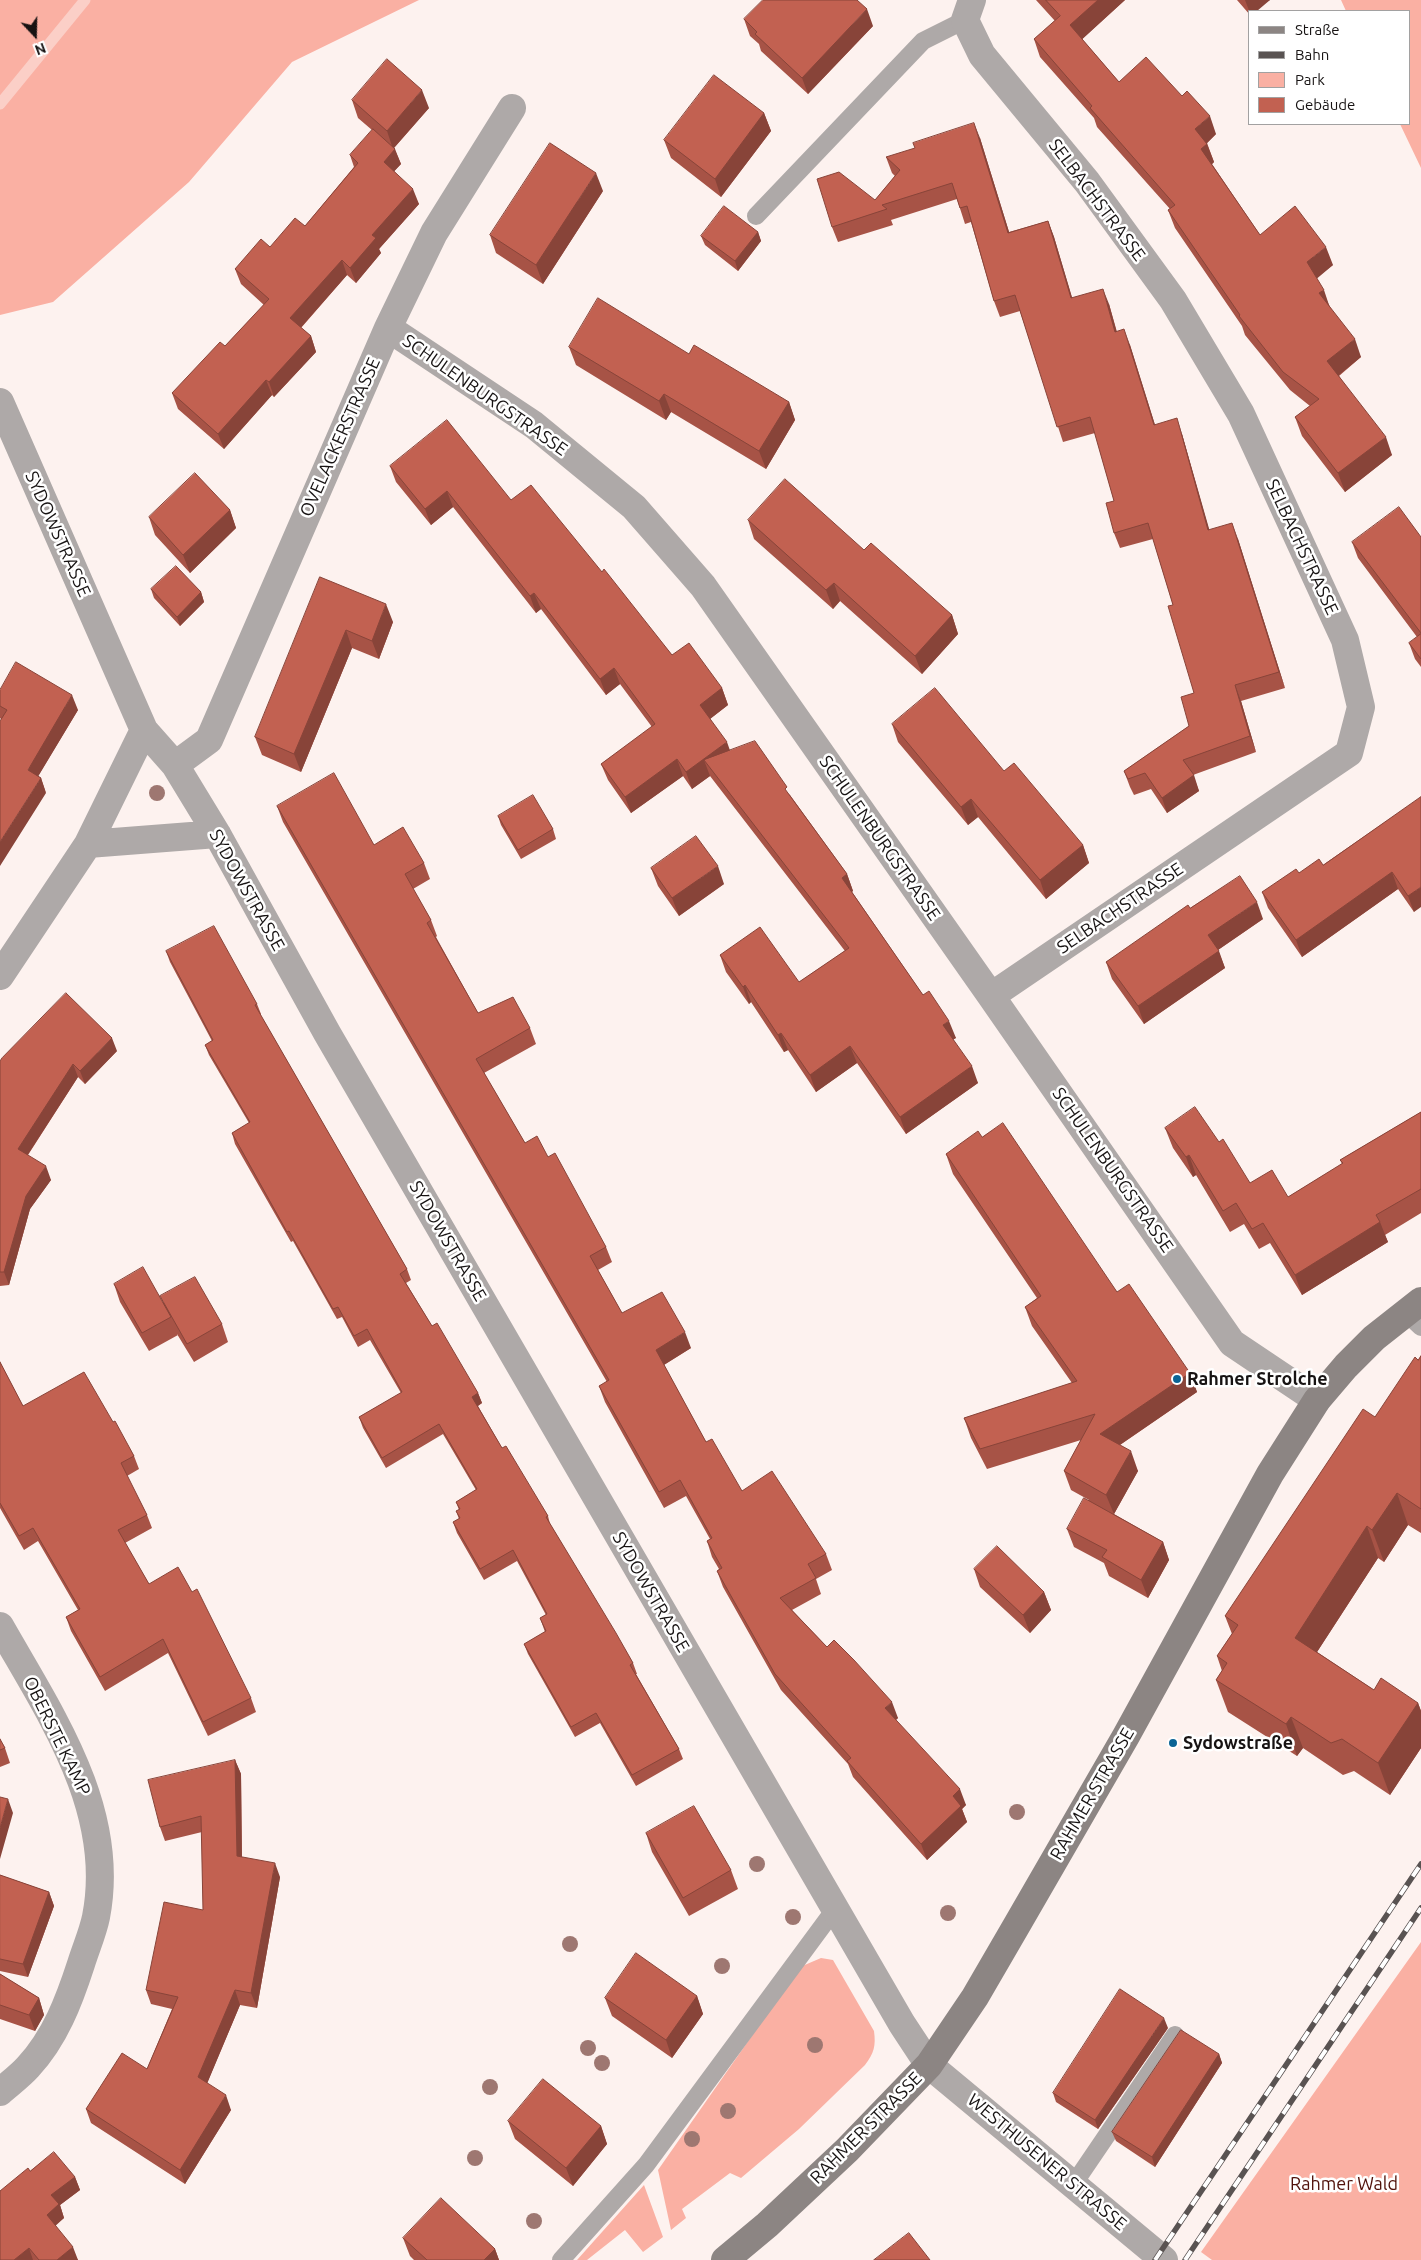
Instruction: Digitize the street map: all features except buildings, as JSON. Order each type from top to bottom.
[{"type":"main road","name":"RAHMER STRASSE","points":[[725,2260],[767,2225],[847,2150],[929,2065],[975,1997],[1004,1948],[1126,1736],[1270,1474],[1317,1400],[1346,1366],[1389,1324],[1416,1313]]},
{"type":"street","name":"SELBACHSTRASSE","points":[[969,10],[982,55],[1087,182],[1173,300],[1241,414],[1345,640],[1361,707],[1349,753],[991,996]]},
{"type":"street","name":"OVELACKERSTRASSE","points":[[175,765],[209,740],[388,328],[434,233],[512,108]]},
{"type":"street","name":"SCHULENBURGSTRASSE","points":[[388,328],[534,425],[634,507],[703,586],[1232,1343],[1317,1400]]},
{"type":"street","name":"SYDOWSTRASSE","points":[[0,402],[144,730],[175,765],[217,834],[327,1033],[902,2024],[929,2065]]},
{"type":"street","points":[[0,976],[88,844],[144,730]]},
{"type":"street","points":[[88,844],[217,834]]},
{"type":"street","name":"OBERSTE KAMP","points":[[0,1626],[55,1723],[79,1774],[96,1828],[99,1849],[96,1917],[70,1997],[41,2052],[27,2068],[0,2092]]},
{"type":"street","name":"WESTHUSENER STRASSE","points":[[929,2065],[1164,2260]]},
{"type":"lane","points":[[756,216],[923,41],[969,10]]},
{"type":"lane","points":[[561,2260],[646,2166],[835,1909]]},
{"type":"lane","points":[[1074,2185],[1176,2035]]},
{"type":"green space","points":[[0,0],[419,0],[292,62],[189,182],[53,302],[0,315]]},
{"type":"green space","points":[[1341,0],[1421,0],[1421,168],[1400,125],[1411,125],[1411,10],[1346,10]]},
{"type":"green space","name":"Rahmer Wald","points":[[1421,1942],[1421,2260],[1212,2260],[1201,2252]]},
{"type":"green space","points":[[821,1958],[833,1960],[874,2031],[874,2049],[870,2057],[865,2065],[799,2129],[741,2178],[730,2173],[682,2209],[686,2218],[671,2230],[658,2170],[800,1967]]},
{"type":"green space","points":[[644,2185],[663,2237],[643,2252],[625,2230],[587,2260],[577,2260]]},
{"type":"waterway","points":[[0,104],[85,0]]},
{"type":"railway","points":[[1155,2260],[1421,1864]]},
{"type":"railway","points":[[1185,2260],[1421,1908]]},
{"type":"place","name":"Rahmer Strolche","points":[[1177,1379]]},
{"type":"place","name":"Sydowstraße","points":[[1173,1743]]}]
